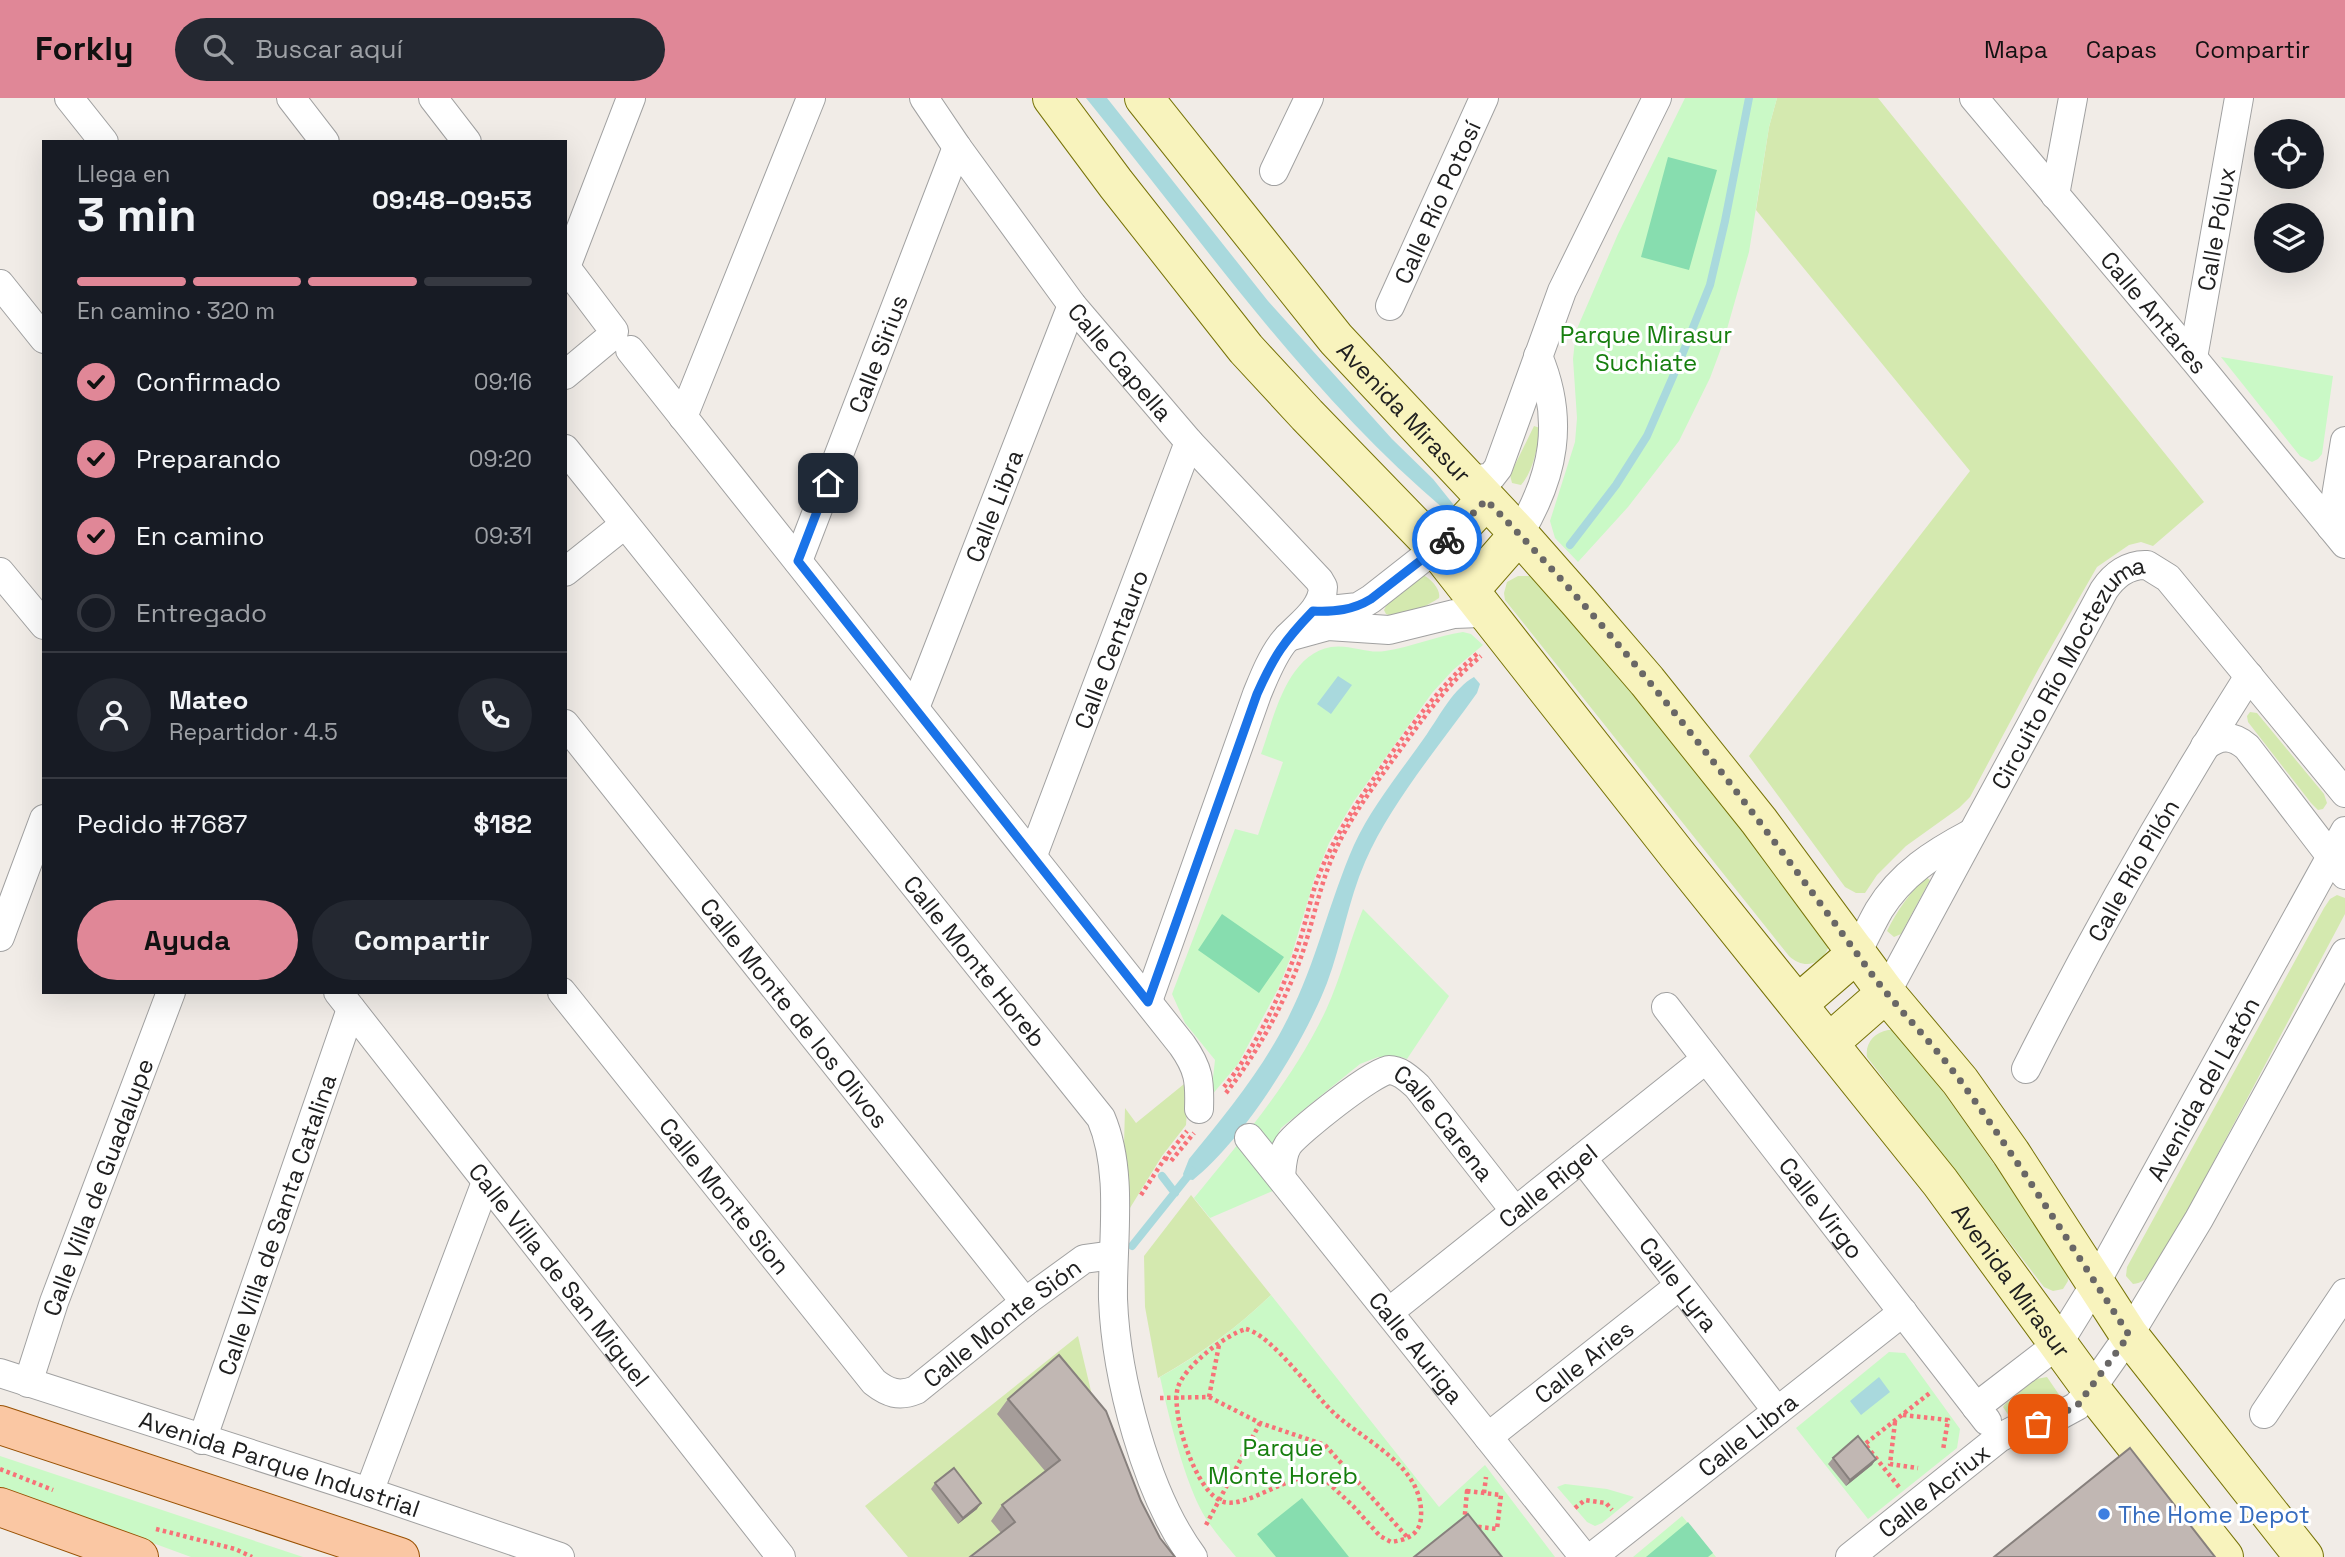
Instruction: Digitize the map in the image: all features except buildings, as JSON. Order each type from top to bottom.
[{"type":"main road","points":[[0,1425],[400,1557]]},
{"type":"main road","points":[[0,1507],[139,1557]]},
{"type":"street","points":[[69,98],[102,140]]},
{"type":"street","points":[[290,98],[323,140]]},
{"type":"street","points":[[433,98],[460,121]]},
{"type":"street","points":[[567,264],[631,98]]},
{"type":"street","points":[[683,417],[811,98]]},
{"type":"street","name":"Calle Capella","points":[[924,98],[1072,305],[1189,442],[1319,580],[1323,592],[1313,611]]},
{"type":"street","name":"Avenida Mirasur","points":[[1052,98],[1246,349],[1425,536],[1482,627],[1663,838],[1798,1004],[1940,1182],[2091,1389],[2224,1557]]},
{"type":"street","name":"Avenida Mirasur","points":[[1144,98],[1336,339],[1483,482],[1519,534],[1647,681],[1759,821],[1886,993],[1960,1081],[2011,1153],[2129,1335],[2304,1557]]},
{"type":"street","points":[[1273,171],[1309,98]]},
{"type":"street","name":"Calle Río Potosí","points":[[1390,306],[1484,98]]},
{"type":"street","points":[[1148,1002],[1257,694],[1275,655],[1313,611],[1358,607],[1396,579],[1414,547],[1425,536],[1471,518],[1483,482],[1538,356],[1562,291],[1657,98]]},
{"type":"street","name":"Calle Antares","points":[[1974,98],[2338,535]]},
{"type":"street","points":[[2054,195],[2073,98]]},
{"type":"street","name":"Calle Pólux","points":[[2193,358],[2239,98]]},
{"type":"street","name":"Calle Sirius","points":[[798,561],[957,147]]},
{"type":"street","points":[[567,268],[614,331],[567,373]]},
{"type":"street","points":[[0,284],[42,336]]},
{"type":"street","name":"Calle Libra","points":[[915,708],[1072,305]]},
{"type":"street","points":[[630,350],[1148,1002],[1196,1068],[1204,1113]]},
{"type":"street","points":[[1288,637],[1328,626],[1389,630],[1441,618],[1482,627],[1519,534],[1539,496],[1553,442],[1550,389],[1538,356]]},
{"type":"street","name":"Calle Antares","points":[[2338,535],[2345,441]]},
{"type":"street","name":"Calle Centauro","points":[[1033,855],[1189,442]]},
{"type":"street","name":"Calle Monte Horeb","points":[[567,452],[1101,1118],[1111,1152],[1116,1335],[1135,1430],[1154,1484],[1183,1544],[1193,1557]]},
{"type":"street","points":[[567,570],[624,525]]},
{"type":"street","name":"Circuito Río Moctezuma","points":[[1886,993],[2104,590],[2124,570],[2147,565],[2161,572],[2345,793]]},
{"type":"street","points":[[0,572],[42,623]]},
{"type":"street","name":"Calle Río Pilón","points":[[2026,1069],[2112,905],[2249,676]]},
{"type":"street","name":"Calle Monte de los Olivos","points":[[567,727],[1025,1302]]},
{"type":"street","points":[[2205,746],[2227,736],[2247,747],[2338,866]]},
{"type":"street","points":[[0,937],[42,823]]},
{"type":"street","name":"Avenida del Latón","points":[[2058,1344],[2338,866],[2345,831]]},
{"type":"street","points":[[1798,1004],[1857,953],[1879,910],[1904,878],[1927,858],[1970,834]]},
{"type":"street","points":[[2091,1389],[2129,1335],[2199,1219],[2345,954]]},
{"type":"street","points":[[1829,1043],[1886,993]]},
{"type":"street","name":"Calle Villa de Guadalupe","points":[[28,1382],[54,1302],[170,994]]},
{"type":"street","name":"Calle Monte Sion","points":[[564,994],[874,1382],[894,1394]]},
{"type":"street","name":"Calle Villa de San Miguel","points":[[344,1001],[781,1557]]},
{"type":"street","name":"Calle Villa de Santa Catalina","points":[[202,1440],[344,1001]]},
{"type":"street","name":"Calle Virgo","points":[[1666,1007],[1999,1438]]},
{"type":"street","name":"Calle Rigel","points":[[1389,1312],[1706,1059]]},
{"type":"street","name":"Calle Carena","points":[[1281,1177],[1284,1153],[1295,1138],[1363,1083],[1377,1073],[1389,1070],[1404,1075],[1417,1086],[1516,1211]]},
{"type":"street","name":"Calle Auriga","points":[[1249,1138],[1584,1557]]},
{"type":"street","name":"Calle Lyra","points":[[1582,1158],[1777,1411]]},
{"type":"street","points":[[369,1492],[486,1181]]},
{"type":"street","name":"Calle Monte Sión","points":[[894,1394],[916,1390],[1025,1302],[1084,1259],[1114,1255]]},
{"type":"street","name":"Calle Aries","points":[[1488,1437],[1679,1286]]},
{"type":"street","points":[[2264,1414],[2345,1293]]},
{"type":"street","name":"Calle Libra","points":[[1592,1557],[1903,1312]]},
{"type":"street","points":[[1976,1407],[2058,1344]]},
{"type":"street","name":"Avenida Parque Industrial","points":[[0,1373],[369,1492],[560,1557]]},
{"type":"street","name":"Calle Acriux","points":[[1850,1557],[1999,1438],[2024,1425],[2053,1419],[2077,1406],[2091,1389]]},
{"type":"path","points":[[1204,1113],[1241,1064],[1280,990],[1332,845],[1360,798],[1434,695],[1455,673],[1482,627]]},
{"type":"path","points":[[1137,1202],[1165,1158],[1259,1045],[1297,968],[1335,851],[1354,818],[1440,695],[1458,675],[1482,627]]},
{"type":"path","points":[[1246,1329],[1257,1333],[1308,1383],[1334,1414],[1390,1457],[1412,1481],[1420,1500],[1420,1526],[1408,1538],[1391,1542],[1380,1536],[1321,1476],[1300,1476],[1233,1503],[1220,1501],[1199,1477],[1178,1417],[1177,1397],[1185,1376],[1219,1345],[1246,1329]]},
{"type":"path","points":[[1209,1397],[1219,1345]]},
{"type":"path","points":[[1904,1494],[1866,1444],[1934,1389]]},
{"type":"path","points":[[1160,1398],[1209,1397],[1261,1423],[1325,1445],[1408,1538]]},
{"type":"path","points":[[1902,1415],[1948,1420],[1943,1453]]},
{"type":"path","points":[[1895,1421],[1890,1464],[1923,1469]]},
{"type":"path","points":[[1206,1525],[1261,1423]]},
{"type":"path","points":[[1467,1492],[1501,1495],[1497,1529],[1479,1527],[1464,1525],[1467,1492]]},
{"type":"path","points":[[1572,1510],[1585,1500],[1606,1503],[1618,1516]]},
{"type":"path","points":[[1479,1527],[1479,1536]]},
{"type":"green space","name":"Parque Mirasur Suchiate","points":[[1685,98],[1777,98],[1769,127],[1749,252],[1723,343],[1710,378],[1679,441],[1628,507],[1578,562],[1555,538],[1550,521],[1575,442],[1577,418],[1573,359],[1576,331],[1618,234]]},
{"type":"green space","points":[[1777,98],[1878,98],[2204,502],[2153,546],[2141,542],[2129,545],[2097,567],[1970,797],[1906,846],[1877,875],[1865,893],[1856,893],[1845,887],[1749,756],[1970,471],[1756,210],[1769,127]]},
{"type":"green space","points":[[1668,157],[1717,170],[1689,270],[1641,257]]},
{"type":"green space","points":[[2221,357],[2333,376],[2322,454],[2318,459],[2312,462],[2300,456]]},
{"type":"green space","points":[[1534,426],[1540,428],[1532,466],[1521,485],[1512,483],[1510,475]]},
{"type":"green space","points":[[1423,575],[1435,585],[1439,598],[1406,614],[1386,614],[1384,610],[1387,604]]},
{"type":"green space","points":[[1518,576],[1532,576],[1695,767],[1829,946],[1822,958],[1806,964],[1789,956],[1505,600],[1507,582]]},
{"type":"green space","points":[[1463,632],[1471,634],[1483,645],[1453,670],[1432,693],[1354,801],[1329,843],[1314,880],[1292,954],[1278,989],[1238,1064],[1211,1096],[1215,1060],[1185,1023],[1172,994],[1235,829],[1258,835],[1283,762],[1261,754],[1284,690],[1303,662],[1316,652],[1331,647],[1385,651]]},
{"type":"green space","points":[[2250,712],[2257,713],[2324,794],[2327,803],[2323,809],[2318,810],[2311,803],[2248,722],[2247,716]]},
{"type":"green space","points":[[1926,877],[1930,880],[1901,934],[1894,937],[1887,931],[1891,923],[1904,902]]},
{"type":"green space","points":[[2337,895],[2345,898],[2345,914],[2170,1244],[2150,1275],[2133,1284],[2126,1276],[2127,1267],[2324,908],[2330,899]]},
{"type":"green space","points":[[1363,909],[1449,996],[1407,1059],[1378,1057],[1360,1064],[1281,1128],[1273,1144],[1275,1190],[1210,1218],[1194,1198],[1266,1108],[1313,1036],[1331,998]]},
{"type":"green space","points":[[1222,914],[1284,957],[1259,993],[1198,950]]},
{"type":"green space","points":[[1888,1030],[1895,1030],[1903,1036],[2067,1271],[2068,1281],[2063,1289],[2053,1291],[2044,1287],[1867,1057],[1867,1047],[1871,1039]]},
{"type":"green space","points":[[1189,1080],[1186,1125],[1162,1156],[1122,1221],[1125,1108],[1136,1123]]},
{"type":"green space","points":[[1191,1195],[1271,1295],[1217,1340],[1158,1378],[1145,1307],[1144,1256]]},
{"type":"green space","name":"Parque Monte Horeb","points":[[1271,1295],[1439,1507],[1485,1465],[1555,1557],[1236,1557],[1216,1533],[1193,1493],[1160,1377],[1218,1340]]},
{"type":"green space","points":[[1078,1336],[1103,1442],[977,1557],[908,1557],[865,1506]]},
{"type":"green space","points":[[1889,1352],[1905,1353],[1960,1429],[1957,1448],[1868,1519],[1796,1428]]},
{"type":"green space","points":[[2047,1377],[2060,1396],[2057,1403],[2009,1416],[2003,1407],[2005,1404],[2036,1379]]},
{"type":"green space","points":[[0,1456],[303,1557],[191,1557],[0,1487]]},
{"type":"green space","points":[[1565,1484],[1607,1489],[1634,1497],[1595,1526],[1587,1522],[1557,1487]]},
{"type":"green space","points":[[1302,1498],[1349,1557],[1276,1557],[1257,1534]]},
{"type":"green space","points":[[1682,1516],[1716,1557],[1633,1557]]},
{"type":"green space","points":[[1688,1522],[1713,1553],[1708,1557],[1646,1557]]},
{"type":"water","points":[[1086,98],[1107,98],[1268,301],[1392,439],[1433,479],[1457,509],[1451,515],[1399,469],[1350,420],[1304,368],[1259,316]]},
{"type":"water","points":[[1338,676],[1352,685],[1331,714],[1317,704]]},
{"type":"water","points":[[1474,677],[1480,684],[1477,693],[1402,797],[1375,840],[1354,892],[1327,983],[1288,1062],[1232,1141],[1193,1180],[1185,1179],[1183,1174],[1189,1159],[1254,1074],[1287,1020],[1361,831],[1378,802],[1448,702]]},
{"type":"water","points":[[1879,1377],[1890,1392],[1861,1415],[1850,1401]]},
{"type":"waterway","points":[[1570,545],[1616,485],[1647,436],[1678,365],[1710,285],[1749,98]]},
{"type":"waterway","points":[[1132,1246],[1192,1171]]},
{"type":"waterway","points":[[1162,1176],[1175,1193]]},
{"type":"way so far","points":[[1447,540],[1486,500],[1519,534],[1647,681],[1759,821],[1886,993],[1960,1081],[2011,1153],[2129,1335],[2077,1406],[2038,1424]]},
{"type":"place","name":"The Home Depot","points":[[2104,1514]]},
{"type":"route","points":[[828,483],[798,561],[1148,1002],[1257,694],[1282,644],[1313,611],[1348,610],[1358,607],[1447,540]]}]
